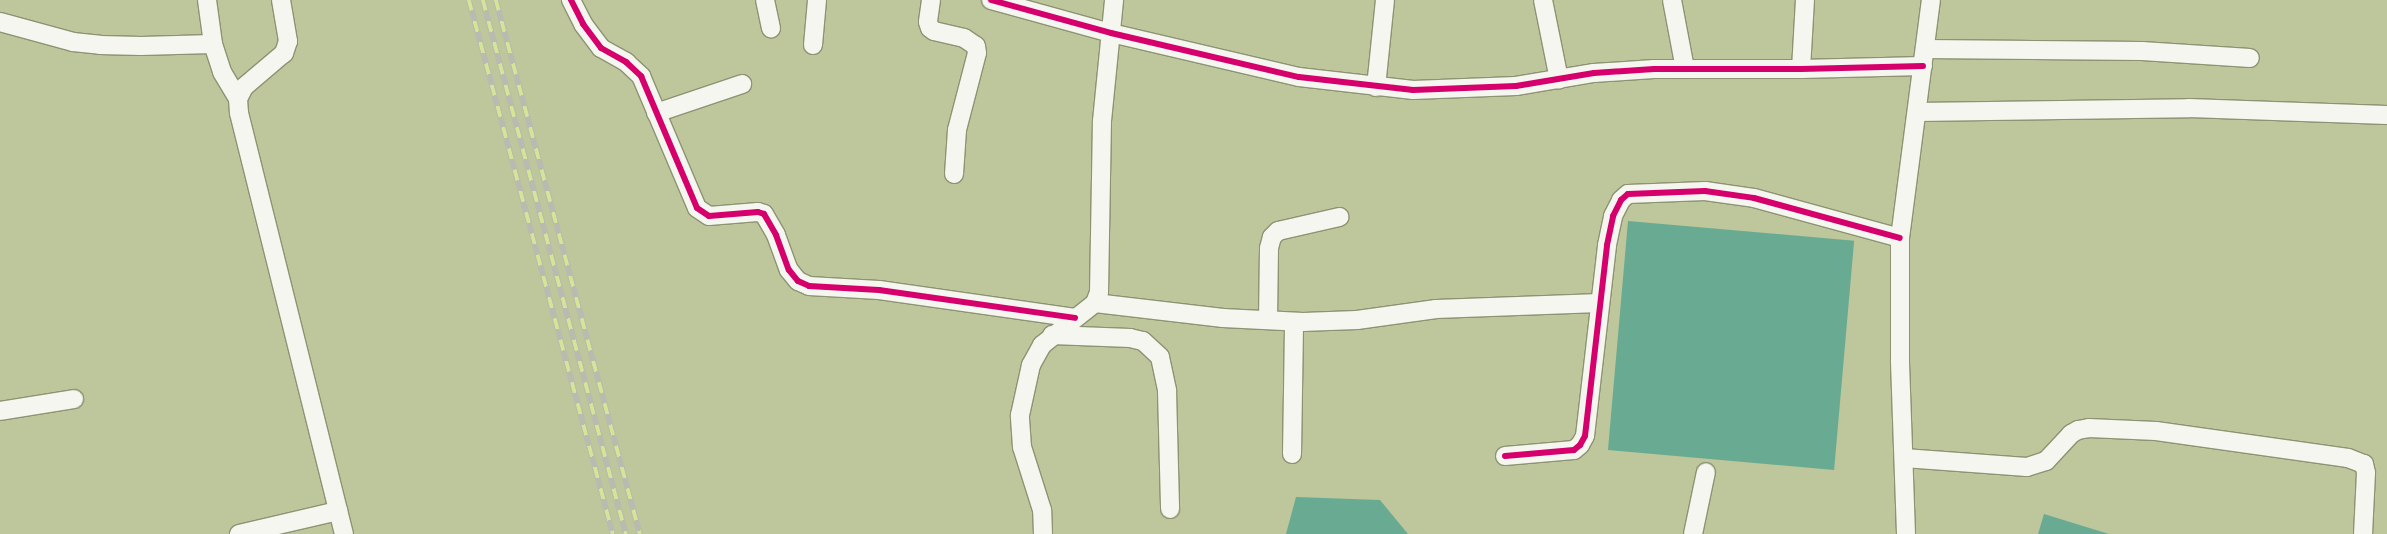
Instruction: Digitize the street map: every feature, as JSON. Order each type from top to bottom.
[{"type":"street","points":[[207,0],[213,44],[222,72],[238,99],[239,113],[344,534]]},
{"type":"street","points":[[238,99],[244,87],[284,53],[288,41],[281,0]]},
{"type":"street","points":[[571,0],[583,24],[601,48],[626,62],[641,76],[696,208],[709,216],[752,212],[764,214],[776,235],[790,270],[798,281],[809,286],[879,290],[1075,318]]},
{"type":"street","points":[[765,0],[771,28]]},
{"type":"street","points":[[813,45],[817,0]]},
{"type":"street","points":[[931,0],[928,22],[930,28],[934,31],[964,38],[976,46],[977,53],[957,130],[954,174]]},
{"type":"street","points":[[991,0],[1111,33],[1299,77],[1376,86],[1448,90],[1516,86],[1594,73],[1685,69],[1801,69],[1924,57],[2142,51],[2250,58]]},
{"type":"street","points":[[1043,534],[1042,510],[1022,447],[1020,415],[1031,365],[1042,345],[1052,335],[1095,303],[1100,279],[1102,121],[1114,0]]},
{"type":"street","points":[[1376,86],[1385,0]]},
{"type":"street","points":[[1543,0],[1558,79]]},
{"type":"street","points":[[1672,0],[1685,69]]},
{"type":"street","points":[[1801,69],[1805,0]]},
{"type":"street","points":[[1906,534],[1900,360],[1900,238],[1931,0]]},
{"type":"street","points":[[0,22],[73,42],[100,45],[213,44]]},
{"type":"street","points":[[656,113],[742,84]]},
{"type":"street","points":[[1917,112],[2189,108],[2387,115]]},
{"type":"street","points":[[1505,456],[1574,450],[1580,445],[1585,436],[1607,245],[1613,216],[1621,200],[1628,194],[1705,190],[1754,198],[1900,238]]},
{"type":"street","points":[[1268,320],[1269,248],[1272,238],[1278,231],[1339,217]]},
{"type":"street","points":[[1095,303],[1224,318],[1294,322],[1357,320],[1436,309],[1600,303]]},
{"type":"street","points":[[1292,454],[1294,322]]},
{"type":"street","points":[[1052,335],[1130,338],[1143,341],[1160,357],[1167,392],[1170,509]]},
{"type":"street","points":[[0,411],[74,399]]},
{"type":"street","points":[[1904,458],[2033,466],[2046,461],[2071,434],[2078,430],[2089,428],[2156,431],[2348,458],[2364,464],[2366,473],[2363,534]]},
{"type":"street","points":[[1693,534],[1706,472]]},
{"type":"street","points":[[239,534],[338,511]]},
{"type":"shaded area","points":[[1628,221],[1854,241],[1834,470],[1608,450]]},
{"type":"shaded area","points":[[1296,497],[1380,500],[1408,534],[1286,534]]},
{"type":"shaded area","points":[[2044,514],[2109,534],[2038,534]]},
{"type":"railway","points":[[469,0],[613,534]]},
{"type":"railway","points":[[483,0],[626,534]]},
{"type":"railway","points":[[496,0],[640,534]]},
{"type":"cycle path","points":[[571,0],[583,24],[601,48],[626,62],[641,76],[697,208],[709,216],[758,212],[764,214],[776,235],[789,270],[798,281],[809,286],[879,290],[1075,318]]},
{"type":"cycle path","points":[[991,0],[1111,33],[1299,77],[1413,90],[1516,86],[1594,73],[1654,69],[1801,69],[1923,66]]},
{"type":"cycle path","points":[[1505,456],[1574,450],[1580,445],[1585,436],[1607,245],[1613,216],[1621,200],[1628,194],[1705,191],[1754,198],[1900,238]]}]
